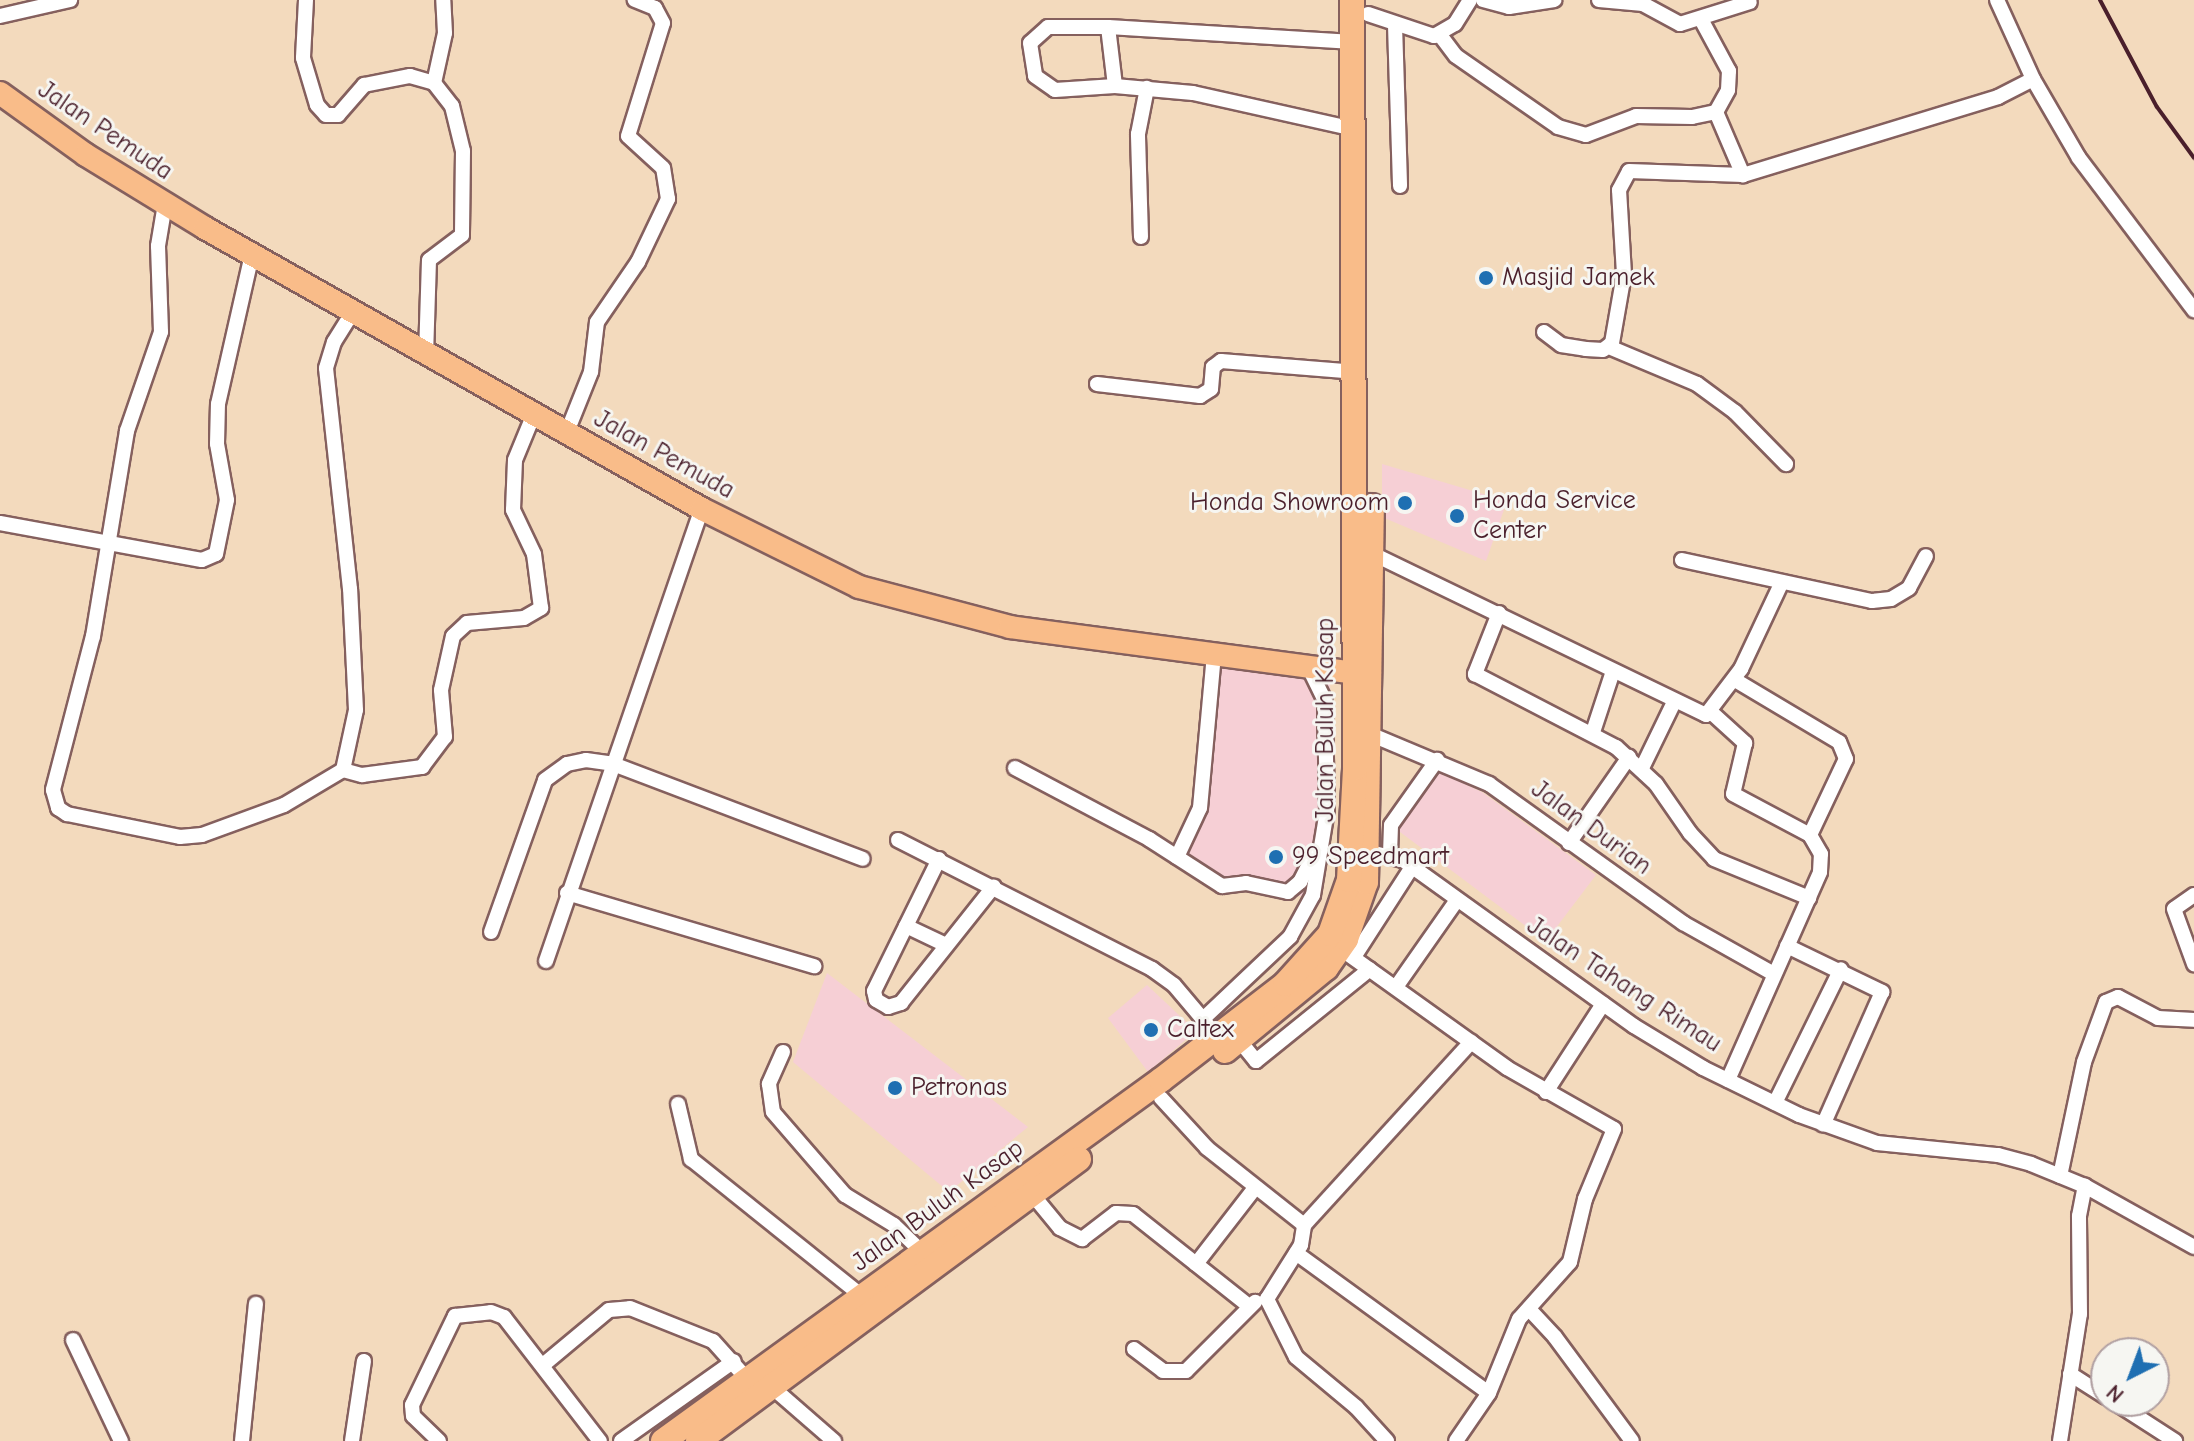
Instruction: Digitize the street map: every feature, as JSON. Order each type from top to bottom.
[{"type":"highway","name":"Jalan Buluh Kasap","points":[[663,1441],[741,1370],[861,1295],[922,1252],[1285,984],[1330,934],[1371,851],[1362,674],[1353,42],[1363,5]]},
{"type":"highway","name":"Jalan Buluh Kasap","points":[[699,1441],[1161,1098],[1219,1032],[1312,983],[1347,953],[1371,851],[1372,735],[1362,674],[1373,554],[1363,5]]},
{"type":"main road","name":"Jalan Pemuda","points":[[1,99],[165,204],[426,355],[702,509],[813,567],[912,605],[1010,627],[1362,674]]},
{"type":"street","points":[[306,0],[303,58],[313,94],[326,115],[338,115],[372,81],[410,76],[434,83],[448,97],[459,130],[462,228],[457,242],[435,254],[426,269],[430,330],[426,355]]},
{"type":"street","points":[[434,83],[445,33],[443,0]]},
{"type":"street","points":[[567,432],[591,372],[597,322],[644,251],[668,199],[663,168],[628,136],[663,23],[655,8],[635,0]]},
{"type":"street","points":[[1440,35],[1455,24],[1470,0]]},
{"type":"street","points":[[1483,0],[1509,7],[1554,0]]},
{"type":"street","points":[[1599,0],[1643,4],[1680,24],[1702,21],[1750,2]]},
{"type":"street","points":[[1997,0],[2033,79],[2079,158],[2194,310]]},
{"type":"street","points":[[0,16],[68,1]]},
{"type":"street","points":[[1363,5],[1395,25],[1440,35],[1456,56],[1578,135],[1636,116],[1692,117],[1716,112],[1728,90],[1729,71],[1702,21]]},
{"type":"street","points":[[1395,25],[1400,186]]},
{"type":"street","points":[[1108,27],[1115,86]]},
{"type":"street","points":[[1353,42],[1108,27],[1039,30],[1030,43],[1031,68],[1044,86],[1055,90],[1115,86],[1147,88],[1228,99],[1354,129]]},
{"type":"street","points":[[1609,347],[1616,332],[1624,274],[1619,190],[1624,175],[1638,169],[1743,175],[1998,97],[2033,79]]},
{"type":"street","points":[[1141,237],[1138,134],[1147,88]]},
{"type":"street","points":[[1716,112],[1743,175]]},
{"type":"street","points":[[165,204],[158,246],[161,332],[127,431],[93,636],[53,790],[58,808],[168,835],[202,835],[284,805],[343,770],[362,775],[422,767],[445,737],[441,690],[453,636],[467,623],[524,618],[541,608],[534,554],[513,510],[515,460],[534,414]]},
{"type":"street","points":[[0,523],[202,560],[216,554],[227,500],[217,444],[218,404],[252,254]]},
{"type":"street","points":[[343,770],[356,710],[350,589],[326,368],[334,342],[353,312]]},
{"type":"street","points":[[1544,332],[1561,345],[1596,350],[1609,347],[1697,384],[1735,412],[1786,464]]},
{"type":"street","points":[[1097,384],[1200,396],[1211,389],[1213,367],[1221,361],[1357,372]]},
{"type":"street","points":[[546,961],[702,509]]},
{"type":"street","points":[[1373,554],[1499,613],[1698,714],[1712,713],[1745,743],[1733,794],[1810,835],[1821,854],[1809,898],[1728,1080]]},
{"type":"street","points":[[1682,560],[1872,601],[1891,599],[1909,588],[1926,556]]},
{"type":"street","points":[[1712,713],[1735,680],[1782,582]]},
{"type":"street","points":[[1499,613],[1475,674],[1593,732],[1629,757],[1642,768],[1714,859],[1809,898]]},
{"type":"street","points":[[1177,857],[1193,833],[1200,808],[1214,653]]},
{"type":"street","points":[[1219,1032],[1304,916],[1327,810],[1325,701],[1308,666]]},
{"type":"street","points":[[1593,732],[1613,671]]},
{"type":"street","points":[[1735,680],[1845,751],[1810,835]]},
{"type":"street","points":[[1642,768],[1674,702]]},
{"type":"street","name":"Jalan Durian","points":[[1372,735],[1437,760],[1493,787],[1683,923],[1774,974]]},
{"type":"street","points":[[1569,843],[1629,757]]},
{"type":"street","points":[[1371,851],[1437,760]]},
{"type":"street","points":[[491,932],[545,780],[567,764],[613,764],[863,859]]},
{"type":"street","points":[[1015,768],[1177,857],[1222,886],[1246,883],[1288,892],[1300,882],[1321,842]]},
{"type":"street","points":[[898,840],[994,886],[1164,977],[1219,1032],[1256,1061],[1370,969]]},
{"type":"street","name":"Jalan Tahang Rimau","points":[[1371,851],[1412,867],[1603,1004],[1728,1080],[1775,1103],[1823,1125],[1893,1145],[1998,1155],[2060,1176],[2085,1186],[2194,1247]]},
{"type":"street","points":[[939,859],[874,991],[876,1000],[888,1007],[901,1003],[994,886]]},
{"type":"street","points":[[1412,867],[1347,953],[1546,1092],[1608,1123],[1614,1133],[1589,1184],[1570,1262],[1511,1334],[1489,1393],[1456,1441]]},
{"type":"street","points":[[567,893],[814,966]]},
{"type":"street","points":[[2194,895],[2174,909],[2194,964]]},
{"type":"street","points":[[1396,987],[1457,900]]},
{"type":"street","points":[[906,926],[946,945]]},
{"type":"street","points":[[1787,946],[1880,987],[1882,998],[1823,1125]]},
{"type":"street","points":[[1775,1103],[1841,969]]},
{"type":"street","points":[[2060,1176],[2084,1062],[2106,1002],[2118,997],[2158,1018],[2194,1020]]},
{"type":"street","points":[[1546,1092],[1603,1004]]},
{"type":"street","points":[[1134,1349],[1163,1371],[1186,1371],[1249,1306],[1267,1299],[1296,1253],[1304,1225],[1471,1042]]},
{"type":"street","points":[[783,1052],[769,1084],[773,1112],[837,1188],[894,1225],[922,1252]]},
{"type":"street","points":[[1161,1098],[1207,1148],[1304,1225]]},
{"type":"street","points":[[678,1104],[691,1159],[861,1295]]},
{"type":"street","points":[[2060,1441],[2080,1314],[2079,1210],[2085,1186]]},
{"type":"street","points":[[1196,1264],[1255,1188]]},
{"type":"street","points":[[1032,1194],[1073,1237],[1088,1238],[1124,1211],[1249,1306]]},
{"type":"street","points":[[1296,1253],[1489,1393]]},
{"type":"street","points":[[1267,1299],[1296,1357],[1356,1407],[1387,1441]]},
{"type":"street","points":[[242,1441],[256,1304]]},
{"type":"street","points":[[543,1365],[618,1308],[642,1311],[713,1341],[741,1370],[621,1441]]},
{"type":"street","points":[[1529,1309],[1632,1441]]},
{"type":"street","points":[[439,1441],[411,1411],[455,1316],[498,1313],[543,1365],[600,1441]]},
{"type":"street","points":[[73,1340],[121,1441]]},
{"type":"street","points":[[352,1441],[364,1361]]},
{"type":"street","points":[[2070,1374],[2090,1387]]},
{"type":"street","points":[[773,1388],[834,1441]]},
{"type":"street","points":[[2138,1417],[2175,1441]]},
{"type":"shaded area","points":[[1382,464],[1507,501],[1486,561],[1382,517]]},
{"type":"shaded area","points":[[1209,657],[1330,679],[1332,809],[1316,896],[1282,896],[1185,872],[1171,858],[1197,804]]},
{"type":"shaded area","points":[[1437,771],[1482,792],[1596,875],[1549,937],[1543,939],[1396,829]]},
{"type":"shaded area","points":[[827,973],[1028,1127],[949,1192],[793,1062]]},
{"type":"shaded area","points":[[1147,985],[1196,1031],[1148,1072],[1108,1018]]},
{"type":"railway","points":[[2100,0],[2157,107],[2194,158]]},
{"type":"place","name":"Masjid Jamek","points":[[1486,278]]},
{"type":"place","name":"Honda Showroom","points":[[1405,503]]},
{"type":"place","name":"Honda Service Center","points":[[1457,516]]},
{"type":"place","name":"99 Speedmart","points":[[1276,857]]},
{"type":"place","name":"Caltex","points":[[1151,1030]]},
{"type":"place","name":"Petronas","points":[[895,1088]]}]
